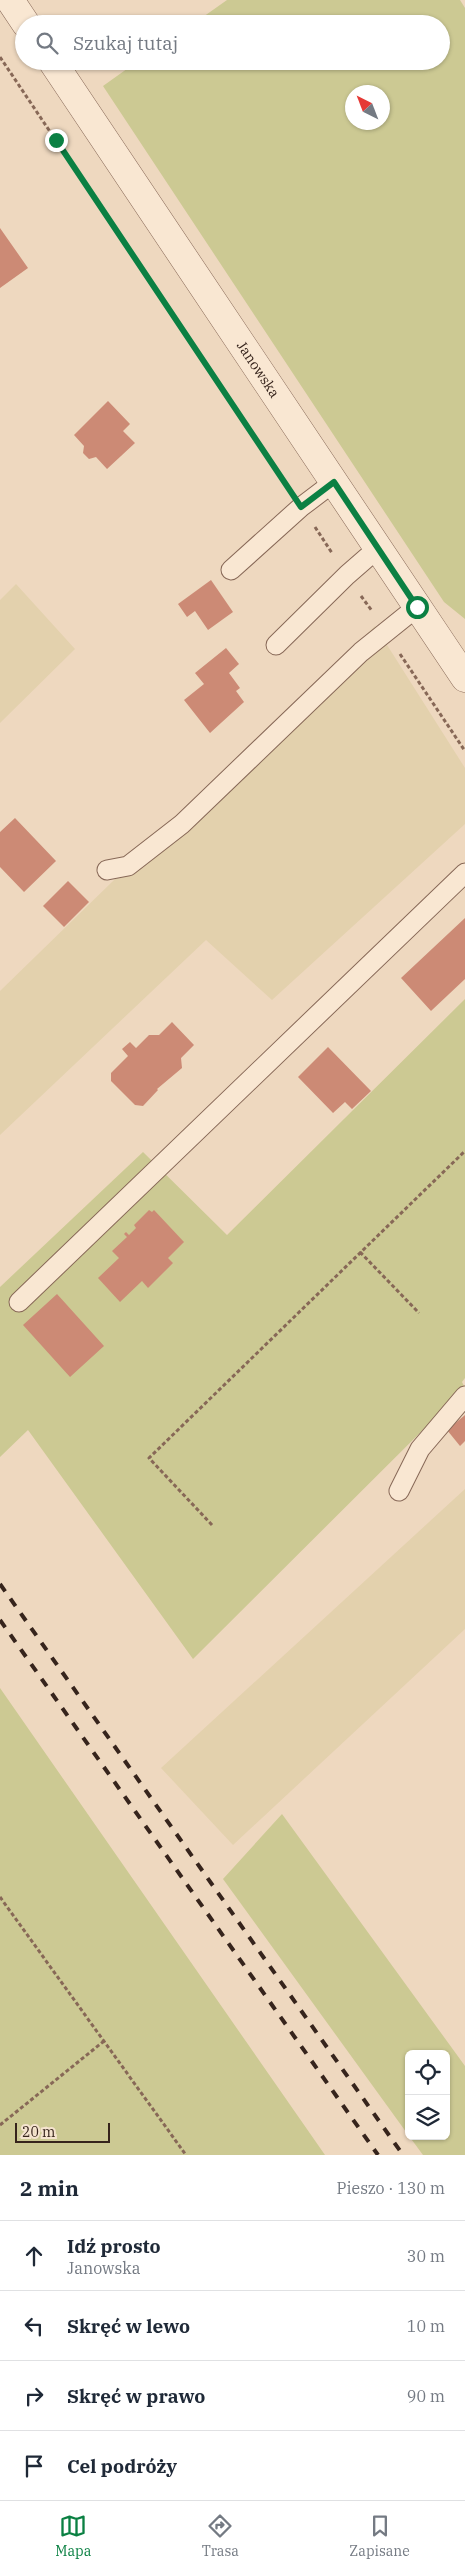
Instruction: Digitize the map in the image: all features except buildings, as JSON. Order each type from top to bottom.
[{"type":"street","points":[[10,0],[20,15]]},
{"type":"street","name":"Janowska","points":[[58,70],[465,678]]},
{"type":"lane","points":[[231,570],[301,507],[334,482]]},
{"type":"lane","points":[[276,644],[347,574],[378,548]]},
{"type":"lane","points":[[107,870],[128,866],[182,824],[267,740],[386,632],[417,607]]},
{"type":"lane","points":[[20,1302],[465,873]]},
{"type":"lane","points":[[399,1491],[420,1449],[465,1396]]},
{"type":"path","points":[[0,57],[465,751]]},
{"type":"path","points":[[212,1526],[149,1458],[465,1152]]},
{"type":"path","points":[[360,1252],[419,1313]]},
{"type":"path","points":[[0,1897],[186,2155]]},
{"type":"path","points":[[0,2125],[104,2041]]},
{"type":"shaded area","points":[[227,0],[460,0],[465,8],[465,619],[444,602],[103,86],[125,70],[450,70],[450,15],[206,15]]},
{"type":"shaded area","points":[[16,584],[75,649],[0,723],[0,600]]},
{"type":"shaded area","points":[[375,626],[465,768],[465,824],[272,1000],[206,940],[0,1135],[0,991]]},
{"type":"shaded area","points":[[465,999],[465,1378],[462,1382],[465,1388],[193,1659],[28,1430],[0,1457],[0,1287],[143,1152],[227,1235]]},
{"type":"shaded area","points":[[465,1489],[465,1629],[233,1845],[161,1768]]},
{"type":"shaded area","points":[[0,1688],[325,2155],[0,2155]]},
{"type":"shaded area","points":[[282,1814],[465,2066],[465,2155],[423,2155],[412,2140],[450,2140],[450,2050],[405,2050],[405,2130],[223,1879]]},
{"type":"railway","points":[[0,1584],[403,2155]]},
{"type":"railway","points":[[0,1620],[378,2155]]},
{"type":"route","points":[[56,140],[301,507],[334,482],[417,607]]}]
